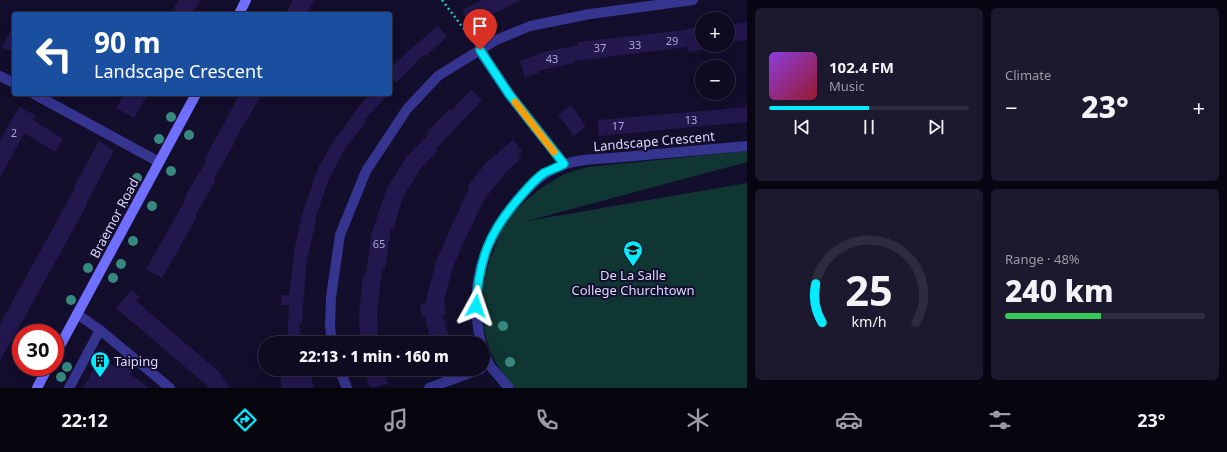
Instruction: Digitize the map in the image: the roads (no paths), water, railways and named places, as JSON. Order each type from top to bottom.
[{"type":"main road","points":[[240,12],[246,0]]},
{"type":"main road","name":"Braemor Road","points":[[64,338],[195,96]]},
{"type":"main road","points":[[37,388],[43,376]]},
{"type":"street","points":[[331,336],[330,326],[332,297],[340,235],[366,171],[407,109],[438,76],[477,47],[530,26],[590,14],[693,0]]},
{"type":"street","points":[[477,47],[509,94],[564,164]]},
{"type":"street","points":[[0,76],[12,82]]},
{"type":"street","points":[[38,96],[159,162]]},
{"type":"street","name":"Landscape Crescent","points":[[479,336],[477,328],[476,306],[478,281],[484,255],[502,217],[525,191],[544,174],[564,164],[747,146]]},
{"type":"street","points":[[77,314],[100,330],[170,388]]},
{"type":"street","points":[[69,388],[100,330]]},
{"type":"street","points":[[490,372],[508,388]]},
{"type":"street","points":[[342,376],[346,388]]},
{"type":"street","points":[[429,388],[463,376]]},
{"type":"place","name":"De La Salle College Churchtown","points":[[633,267]]},
{"type":"place","name":"Taiping","points":[[100,378]]}]
